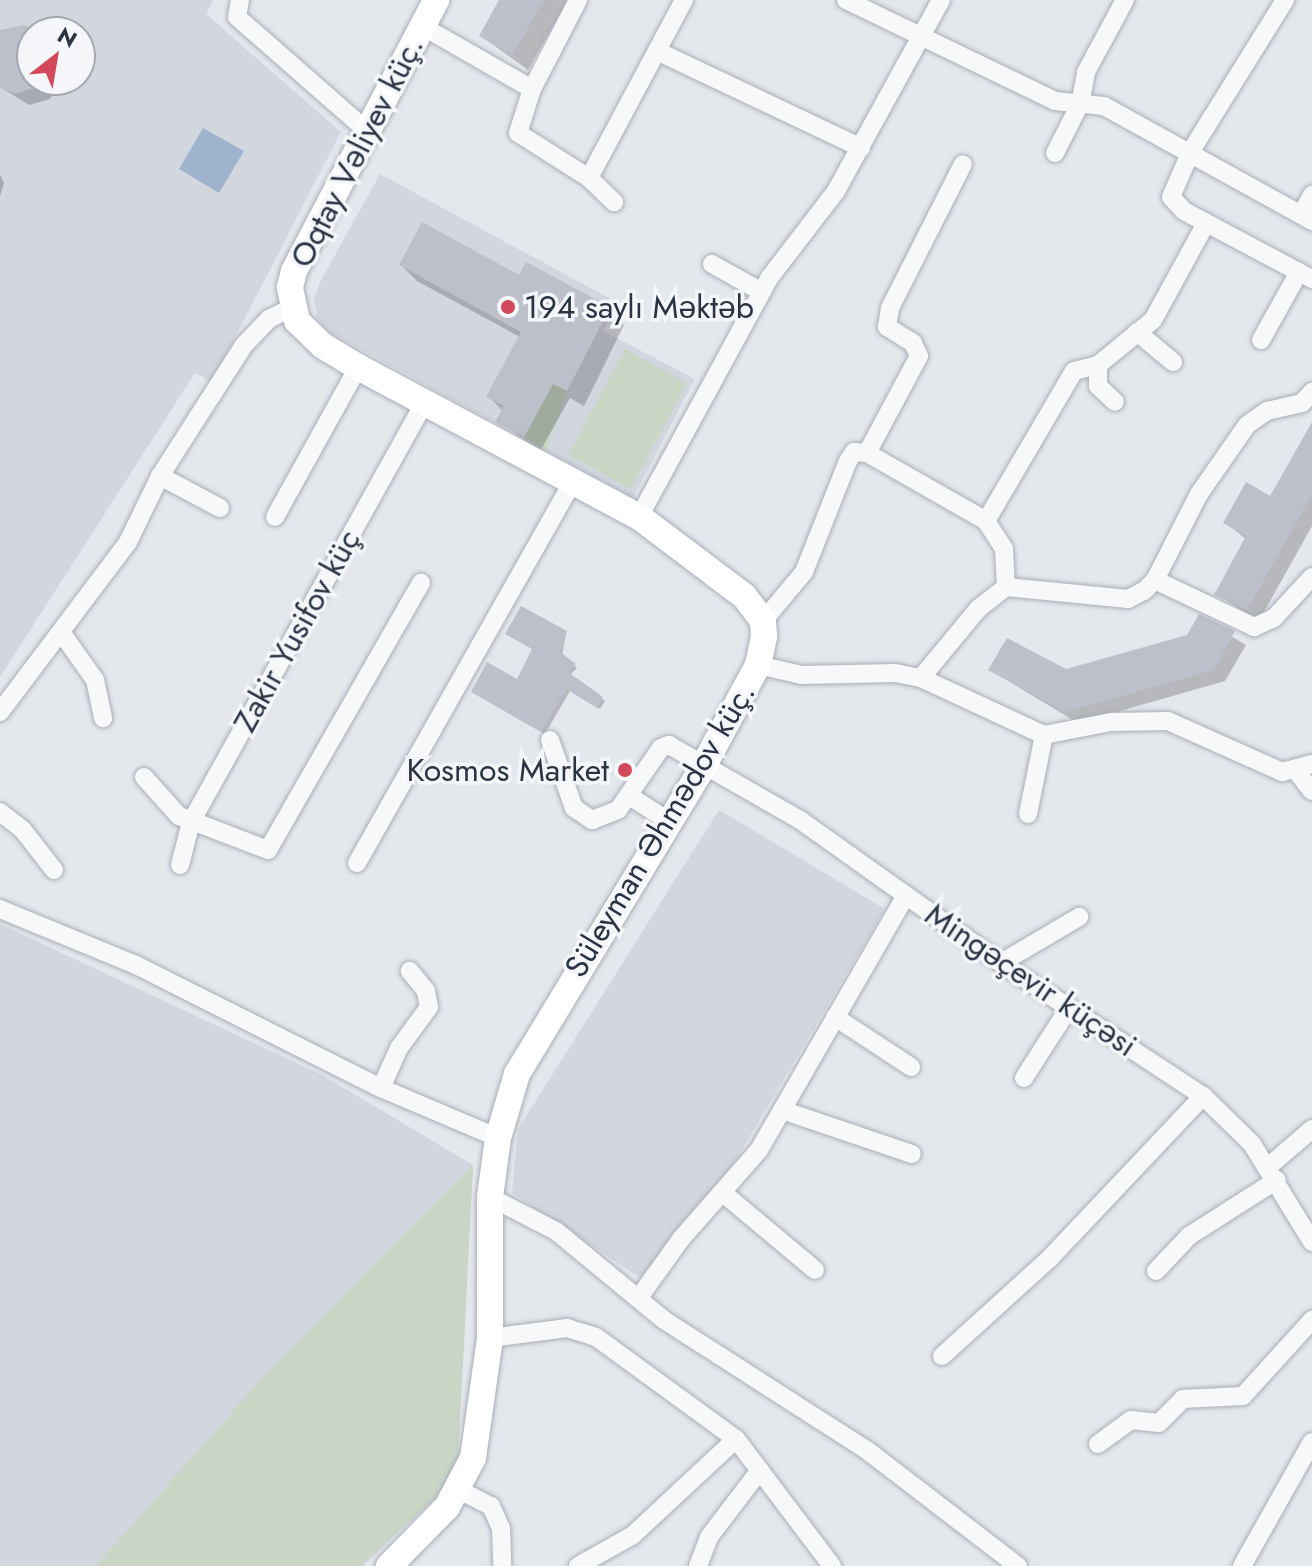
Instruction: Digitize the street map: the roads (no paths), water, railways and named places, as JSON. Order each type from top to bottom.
[{"type":"street","points":[[240,0],[237,17],[367,131]]},
{"type":"street","name":"Oqtay Vəliyev küç.","points":[[291,308],[294,271],[436,0]]},
{"type":"street","points":[[578,0],[532,89],[518,133],[589,178],[614,202]]},
{"type":"street","points":[[589,178],[684,0]]},
{"type":"street","points":[[846,0],[1055,101],[1104,106],[1191,151],[1306,218],[1312,195]]},
{"type":"street","points":[[639,517],[762,292],[836,191],[941,0]]},
{"type":"street","points":[[1055,153],[1080,104],[1086,72],[1125,0]]},
{"type":"street","points":[[1261,340],[1305,276],[1206,223],[1171,197],[1191,151],[1285,0]]},
{"type":"street","points":[[422,26],[532,89]]},
{"type":"street","points":[[657,51],[861,148]]},
{"type":"street","points":[[867,453],[919,356],[913,343],[887,327],[890,308],[963,164]]},
{"type":"street","points":[[986,521],[1074,371],[1098,365],[1137,332],[1168,297],[1206,223]]},
{"type":"street","points":[[712,264],[762,292]]},
{"type":"street","points":[[0,712],[128,542],[160,476],[253,333],[291,308],[323,346],[639,517],[726,579],[763,621],[804,572],[854,452],[867,453],[986,521],[1004,549],[1006,587]]},
{"type":"street","points":[[1137,332],[1173,362]]},
{"type":"street","points":[[1098,365],[1098,386],[1115,402]]},
{"type":"street","points":[[275,517],[358,367]]},
{"type":"street","points":[[921,678],[978,609],[1006,587],[1128,599],[1155,580],[1199,494],[1247,425],[1267,411],[1302,403],[1312,392]]},
{"type":"street","name":"Zakir Yusifov küç","points":[[180,865],[191,822],[425,402]]},
{"type":"street","points":[[160,476],[220,508]]},
{"type":"street","points":[[357,863],[573,481]]},
{"type":"street","points":[[1155,580],[1254,627],[1274,618],[1312,577]]},
{"type":"street","points":[[144,777],[179,816],[268,850],[421,583]]},
{"type":"street","name":"Süleyman Əhmədov küç.","points":[[395,1564],[459,1490],[478,1436],[490,1338],[490,1197],[498,1138],[517,1074],[537,1033],[705,763],[758,665],[763,621]]},
{"type":"street","points":[[61,632],[95,680],[103,718]]},
{"type":"street","points":[[758,665],[802,675],[895,673],[921,678],[1044,735],[1111,722],[1168,721],[1265,765],[1304,768],[1312,791]]},
{"type":"street","points":[[1028,814],[1044,735]]},
{"type":"street","points":[[550,740],[579,816],[607,818],[631,797],[670,822]]},
{"type":"street","name":"Mingəçevir küçəsi","points":[[631,797],[661,748],[678,747],[800,820],[1001,963],[1203,1096],[1234,1124],[1272,1173],[1312,1242]]},
{"type":"street","points":[[0,812],[22,829],[54,870]]},
{"type":"street","points":[[640,1296],[681,1239],[745,1170],[906,895]]},
{"type":"street","points":[[0,909],[136,965],[381,1088],[498,1138]]},
{"type":"street","points":[[1001,963],[1079,917]]},
{"type":"street","points":[[381,1088],[399,1048],[429,1007],[426,991],[410,971]]},
{"type":"street","points":[[1024,1078],[1069,1008]]},
{"type":"street","points":[[835,1017],[911,1067]]},
{"type":"street","points":[[942,1356],[1050,1258],[1203,1096]]},
{"type":"street","points":[[782,1110],[912,1154]]},
{"type":"street","points":[[1156,1271],[1189,1236],[1272,1173],[1312,1129]]},
{"type":"street","points":[[723,1193],[815,1270]]},
{"type":"street","points":[[490,1197],[556,1231],[640,1296],[664,1320],[868,1451],[1018,1566]]},
{"type":"street","points":[[1098,1444],[1131,1420],[1159,1423],[1183,1399],[1243,1396],[1312,1320]]},
{"type":"street","points":[[490,1338],[580,1329],[736,1439],[832,1566]]},
{"type":"street","points":[[578,1566],[633,1535],[736,1439]]},
{"type":"street","points":[[1242,1566],[1312,1442]]},
{"type":"street","points":[[698,1566],[709,1537],[760,1470]]},
{"type":"street","points":[[459,1490],[491,1506],[497,1516],[502,1566]]},
{"type":"water","points":[[203,128],[244,151],[219,193],[179,169]]},
{"type":"place","name":"194 saylı Məktəb","points":[[508,307]]},
{"type":"place","name":"Kosmos Market","points":[[625,770]]}]
